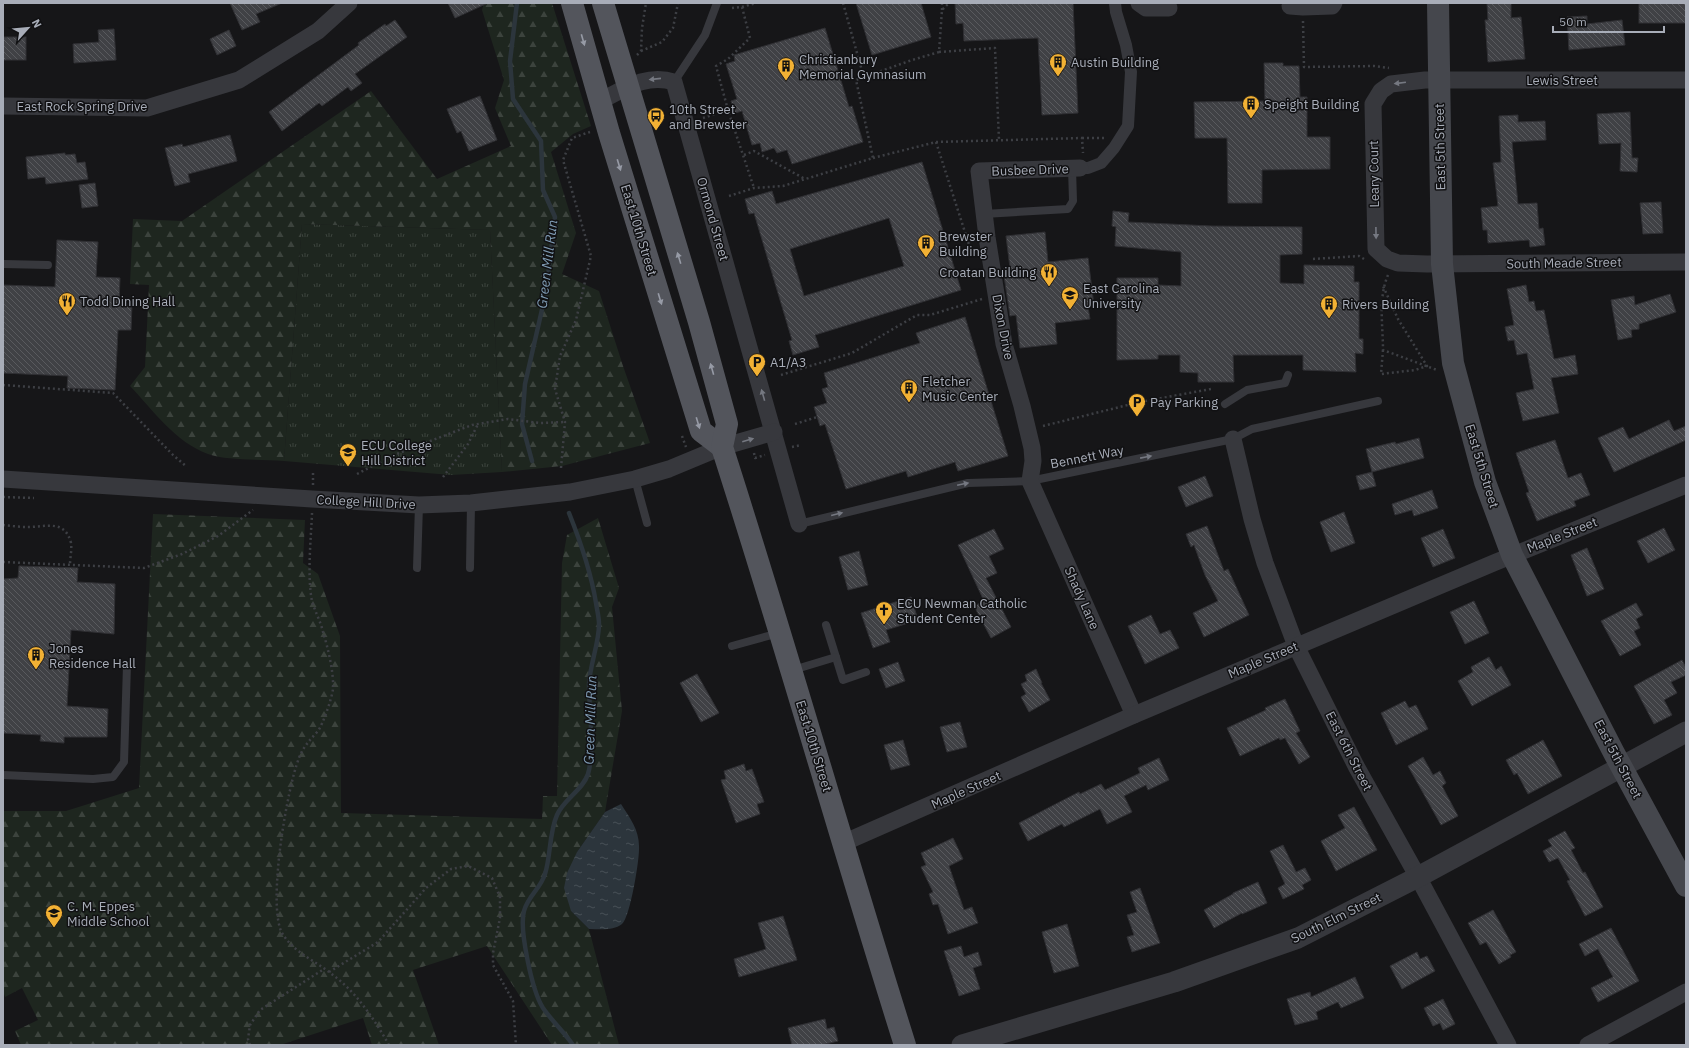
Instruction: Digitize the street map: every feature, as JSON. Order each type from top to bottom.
[{"type":"main road","name":"East 10th Street","points":[[572,3],[600,101],[701,431],[722,447]]},
{"type":"main road","name":"East 10th Street","points":[[603,3],[629,87],[727,424],[722,447],[905,1045]]},
{"type":"main road","name":"East 5th Street","points":[[1438,3],[1442,264],[1453,363],[1485,482],[1512,555],[1621,766],[1686,886]]},
{"type":"street","name":"East Rock Spring Drive","points":[[3,106],[146,108],[239,80],[318,31],[349,3]]},
{"type":"street","points":[[1078,168],[1101,163],[1114,148],[1128,126],[1131,72],[1115,3]]},
{"type":"street","points":[[1139,3],[1146,8],[1169,8]]},
{"type":"street","points":[[1296,7],[1332,6],[1334,3]]},
{"type":"street","points":[[600,101],[642,81],[664,78],[674,82]]},
{"type":"street","name":"Lewis Street","points":[[1438,80],[1686,80]]},
{"type":"street","name":"Leary Court","points":[[1438,80],[1391,84],[1381,91],[1373,104],[1376,249],[1386,259],[1398,263],[1442,264]]},
{"type":"street","name":"Ormond Street","points":[[674,82],[799,524]]},
{"type":"street","name":"Busbee Drive","points":[[980,171],[1078,168]]},
{"type":"street","name":"Dixon Drive","points":[[980,171],[984,214],[1004,344],[1022,406],[1032,448],[1034,461],[1030,480]]},
{"type":"street","name":"South Meade Street","points":[[1442,264],[1686,262]]},
{"type":"street","points":[[722,447],[774,432]]},
{"type":"street","name":"East 6th Street","points":[[1234,440],[1252,520],[1262,555],[1296,646],[1356,766],[1508,1045]]},
{"type":"street","name":"College Hill Drive","points":[[3,479],[420,505],[471,503],[570,492],[635,479],[668,469],[722,447]]},
{"type":"street","name":"Shady Lane","points":[[1030,480],[1134,715]]},
{"type":"street","name":"Maple Street","points":[[843,843],[1134,715],[1296,646],[1512,555],[1686,485]]},
{"type":"street","name":"South Elm Street","points":[[962,1045],[1174,982],[1298,938],[1418,878],[1621,766],[1686,732]]},
{"type":"street","points":[[1588,1045],[1686,992]]},
{"type":"lane","points":[[674,82],[705,35],[717,3]]},
{"type":"lane","points":[[984,214],[1068,208],[1073,201],[1078,168]]},
{"type":"lane","points":[[3,264],[48,266]]},
{"type":"lane","points":[[1225,404],[1247,390],[1285,383],[1288,375]]},
{"type":"lane","name":"Bennett Way","points":[[799,524],[968,483],[1030,480],[1234,440],[1252,429],[1378,401]]},
{"type":"lane","points":[[635,479],[647,523]]},
{"type":"lane","points":[[470,568],[471,503]]},
{"type":"lane","points":[[417,568],[420,505]]},
{"type":"lane","points":[[826,625],[843,680],[866,672]]},
{"type":"lane","points":[[732,646],[780,633]]},
{"type":"lane","points":[[791,671],[836,657]]},
{"type":"lane","points":[[3,775],[93,779],[113,777],[124,762],[126,665]]},
{"type":"path","points":[[640,51],[646,3]]},
{"type":"path","points":[[636,55],[640,51],[662,42],[673,28],[678,3]]},
{"type":"path","points":[[732,8],[756,3]]},
{"type":"path","points":[[843,3],[864,78]]},
{"type":"path","points":[[939,52],[942,3]]},
{"type":"path","points":[[942,10],[949,3]]},
{"type":"path","points":[[742,7],[750,38],[728,59],[716,66],[728,110],[754,188]]},
{"type":"path","points":[[1296,7],[1304,67],[1374,66],[1394,69]]},
{"type":"path","points":[[873,158],[856,80],[939,52],[995,48],[999,140]]},
{"type":"path","points":[[703,118],[728,110]]},
{"type":"path","points":[[561,468],[565,422],[555,389],[560,356],[576,320],[592,256],[563,160],[572,138],[593,131]]},
{"type":"path","points":[[1078,168],[1082,138]]},
{"type":"path","points":[[730,196],[754,188],[783,186],[873,158],[936,142],[1108,138],[1106,141]]},
{"type":"path","points":[[936,142],[975,260]]},
{"type":"path","points":[[744,155],[754,152],[805,180]]},
{"type":"path","points":[[1388,273],[1383,286],[1383,350],[1381,374],[1415,370],[1427,366]]},
{"type":"path","points":[[1383,286],[1398,319],[1420,352],[1427,366]]},
{"type":"path","points":[[781,375],[852,354],[917,315],[930,315],[987,298]]},
{"type":"path","points":[[1383,350],[1434,370],[1442,371]]},
{"type":"path","points":[[3,385],[112,393],[173,455],[188,467]]},
{"type":"path","points":[[1041,427],[1140,402],[1211,389]]},
{"type":"path","points":[[795,424],[817,417]]},
{"type":"path","points":[[357,474],[394,455],[478,424],[508,419],[540,423],[565,422]]},
{"type":"path","points":[[443,477],[468,444],[478,424]]},
{"type":"path","points":[[3,562],[144,568],[182,554],[218,536],[254,510]]},
{"type":"path","points":[[312,512],[312,601],[324,633],[332,678],[332,690],[319,730],[304,746],[298,759],[284,816],[276,894],[278,915],[282,932],[291,945],[329,972],[358,998],[389,1045]]},
{"type":"path","points":[[3,525],[26,527],[54,525],[62,528],[67,534],[71,545],[70,565]]},
{"type":"path","points":[[329,972],[378,942],[426,888],[452,869],[468,866],[492,878],[500,897],[500,918],[493,953],[493,966],[513,1001],[516,1045]]},
{"type":"path","points":[[250,1045],[248,1039],[250,1025],[260,1010],[324,969]]},
{"type":"green space","points":[[484,3],[552,3],[591,126],[573,134],[551,152],[576,233],[562,274],[599,291],[650,443],[562,466],[502,472],[490,230],[302,224],[284,461],[225,458],[208,454],[185,442],[165,424],[130,386],[145,367],[149,285],[130,284],[133,219],[182,221],[371,91],[437,179],[511,146],[495,108],[504,80],[482,10]]},
{"type":"green space","points":[[302,224],[490,230],[502,472],[451,475],[284,461]]},
{"type":"green space","points":[[153,514],[305,520],[303,563],[318,574],[340,636],[341,813],[542,819],[543,796],[557,796],[562,563],[567,535],[598,518],[619,588],[612,607],[622,711],[605,812],[577,852],[571,911],[589,929],[619,1045],[552,1045],[487,946],[413,970],[439,1045],[372,1045],[363,1018],[280,1045],[21,1045],[15,1031],[38,1020],[22,988],[5,997],[3,991],[3,811],[66,811],[139,788]]},
{"type":"water","points":[[621,804],[633,824],[639,840],[638,862],[631,900],[622,924],[611,929],[589,929],[571,911],[564,888],[567,873],[577,852],[605,812]]},
{"type":"building","points":[[230,3],[282,3],[256,14],[260,22],[242,30]]},
{"type":"building","points":[[448,3],[488,3],[455,18]]},
{"type":"building","points":[[856,3],[921,3],[931,37],[872,55]]},
{"type":"building","name":"Austin Building","points":[[955,3],[1073,3],[1078,113],[1042,115],[1038,38],[964,41],[963,23],[956,24]]},
{"type":"building","points":[[1487,3],[1511,3],[1511,18],[1521,17],[1525,59],[1488,62],[1485,20],[1488,20]]},
{"type":"building","points":[[1639,3],[1686,3],[1686,23],[1639,23]]},
{"type":"building","points":[[1587,16],[1587,24],[1622,20],[1625,45],[1569,50],[1567,17]]},
{"type":"building","points":[[395,20],[407,37],[355,74],[362,83],[351,91],[348,87],[322,106],[319,103],[282,131],[269,112],[359,45],[358,43],[385,24],[386,26]]},
{"type":"building","name":"Christianbury Memorial Gymnasium","points":[[825,28],[849,107],[852,106],[863,142],[792,164],[787,150],[777,153],[774,148],[762,152],[760,143],[752,145],[742,111],[735,113],[731,101],[737,99],[726,64],[735,61],[734,55]]},
{"type":"building","points":[[114,29],[116,60],[74,63],[73,44],[99,42],[98,30]]},
{"type":"building","points":[[229,30],[236,46],[217,55],[210,39]]},
{"type":"building","points":[[3,37],[26,37],[26,60],[3,60]]},
{"type":"building","name":"Speight Building","points":[[1264,63],[1283,63],[1283,66],[1299,66],[1300,97],[1307,97],[1307,137],[1330,137],[1330,169],[1262,170],[1262,203],[1228,203],[1227,138],[1195,138],[1194,102],[1265,101]]},
{"type":"building","points":[[480,96],[497,140],[469,151],[461,131],[457,133],[447,109]]},
{"type":"building","points":[[1630,112],[1632,158],[1638,158],[1637,172],[1620,171],[1621,143],[1599,144],[1597,114]]},
{"type":"building","points":[[1518,115],[1518,122],[1545,121],[1546,140],[1512,142],[1518,204],[1537,203],[1539,229],[1543,228],[1545,245],[1530,247],[1529,240],[1488,243],[1487,230],[1483,230],[1481,208],[1498,206],[1493,163],[1501,162],[1499,116]]},
{"type":"building","points":[[230,135],[237,161],[188,174],[190,182],[175,186],[165,148],[182,144],[183,147]]},
{"type":"building","points":[[65,153],[65,155],[75,154],[77,163],[85,162],[88,179],[46,184],[45,177],[28,179],[26,157]]},
{"type":"building","name":"Brewster Building","points":[[922,162],[961,290],[815,335],[819,347],[793,355],[789,341],[792,340],[754,213],[749,214],[745,199],[772,191],[776,204]],"holes":[[[889,218],[904,266],[804,296],[790,249]]]},
{"type":"building","points":[[95,183],[98,206],[82,208],[79,185]]},
{"type":"building","points":[[1661,202],[1663,233],[1643,234],[1640,203]]},
{"type":"building","name":"Rivers Building","points":[[1113,211],[1129,213],[1128,222],[1211,226],[1302,227],[1302,254],[1280,255],[1280,283],[1304,284],[1304,265],[1354,266],[1354,282],[1359,282],[1359,339],[1363,339],[1363,354],[1355,353],[1356,372],[1303,370],[1303,355],[1233,355],[1234,382],[1198,382],[1198,373],[1180,372],[1180,355],[1158,355],[1158,359],[1117,360],[1117,278],[1158,278],[1158,285],[1181,286],[1181,252],[1115,246],[1116,227],[1112,226]]},
{"type":"building","name":"Croatan Building","points":[[1045,232],[1048,262],[1088,258],[1094,306],[1088,307],[1090,319],[1055,323],[1057,344],[1020,348],[1016,315],[1010,316],[1003,269],[1010,268],[1006,236]]},
{"type":"building","name":"Todd Dining Hall","points":[[57,240],[98,242],[96,277],[120,278],[119,303],[132,304],[131,330],[118,330],[115,390],[67,388],[68,376],[3,373],[3,285],[55,287]]},
{"type":"building","points":[[1526,285],[1529,302],[1534,301],[1536,311],[1544,310],[1554,359],[1575,355],[1578,374],[1551,378],[1559,413],[1523,421],[1516,393],[1534,389],[1527,353],[1517,355],[1514,340],[1508,341],[1505,327],[1514,325],[1507,289]]},
{"type":"building","points":[[1670,294],[1676,312],[1639,324],[1639,329],[1631,330],[1632,337],[1618,340],[1611,300],[1634,296],[1635,305]]},
{"type":"building","name":"Fletcher Music Center","points":[[965,317],[1008,456],[958,471],[955,462],[908,477],[906,471],[846,489],[825,424],[820,426],[814,407],[827,403],[822,389],[828,387],[824,373],[920,343],[916,333]]},
{"type":"building","points":[[1669,420],[1674,431],[1686,426],[1686,440],[1614,472],[1598,438],[1623,427],[1629,439]]},
{"type":"building","points":[[1419,438],[1424,458],[1372,472],[1366,449],[1395,442],[1396,444]]},
{"type":"building","points":[[1555,440],[1568,478],[1581,473],[1590,495],[1574,501],[1576,506],[1537,521],[1526,493],[1529,492],[1516,453]]},
{"type":"building","points":[[1372,472],[1376,486],[1360,490],[1356,476]]},
{"type":"building","points":[[1205,476],[1213,496],[1186,507],[1178,487]]},
{"type":"building","points":[[1432,490],[1438,508],[1414,516],[1412,510],[1395,515],[1392,504]]},
{"type":"building","points":[[1344,512],[1355,543],[1331,552],[1320,522]]},
{"type":"building","points":[[1207,526],[1224,571],[1228,569],[1249,615],[1204,637],[1193,613],[1218,601],[1205,575],[1194,545],[1191,547],[1186,534]]},
{"type":"building","points":[[1664,528],[1675,550],[1648,563],[1637,541]]},
{"type":"building","points":[[994,529],[1004,549],[989,556],[997,573],[986,578],[1011,627],[991,638],[974,606],[984,601],[958,545]]},
{"type":"building","points":[[1443,529],[1455,558],[1433,567],[1421,538]]},
{"type":"building","points":[[1587,548],[1604,589],[1587,596],[1571,555]]},
{"type":"building","points":[[859,551],[868,585],[848,590],[839,557]]},
{"type":"building","name":"Jones Residence Hall","points":[[19,566],[78,568],[77,582],[115,584],[114,634],[71,630],[67,706],[108,709],[107,737],[64,737],[64,743],[40,741],[41,735],[3,733],[3,579],[18,578]]},
{"type":"building","name":"ECU Newman Catholic Student Center","points":[[911,597],[918,620],[886,630],[890,642],[873,648],[861,613]]},
{"type":"building","points":[[1474,601],[1489,633],[1465,644],[1450,612]]},
{"type":"building","points":[[1636,603],[1643,615],[1636,619],[1640,628],[1634,631],[1641,645],[1620,656],[1601,621]]},
{"type":"building","points":[[1151,615],[1160,634],[1170,630],[1179,648],[1145,664],[1128,626]]},
{"type":"building","points":[[1489,657],[1496,670],[1501,666],[1511,685],[1472,706],[1458,681],[1473,672],[1471,667]]},
{"type":"building","points":[[1682,660],[1686,668],[1686,675],[1671,682],[1677,693],[1664,700],[1672,715],[1654,724],[1634,686]]},
{"type":"building","points":[[898,662],[905,681],[886,688],[879,669]]},
{"type":"building","points":[[1036,669],[1041,683],[1050,700],[1029,712],[1021,697],[1026,694],[1021,684],[1027,681],[1025,675]]},
{"type":"building","points":[[697,674],[719,713],[701,722],[680,683]]},
{"type":"building","points":[[1285,699],[1300,731],[1296,733],[1310,757],[1299,764],[1285,738],[1280,740],[1279,738],[1240,756],[1227,728],[1266,710],[1265,708]]},
{"type":"building","points":[[1405,701],[1409,708],[1416,705],[1428,729],[1396,745],[1381,713]]},
{"type":"building","points":[[960,722],[967,747],[947,752],[940,727]]},
{"type":"building","points":[[903,740],[910,765],[891,770],[884,745]]},
{"type":"building","points":[[1543,740],[1562,776],[1528,794],[1517,773],[1514,775],[1506,760]]},
{"type":"building","points":[[1423,757],[1433,775],[1440,771],[1446,783],[1442,786],[1458,816],[1441,825],[1408,766]]},
{"type":"building","points":[[1159,758],[1169,780],[1148,790],[1146,785],[1124,796],[1132,812],[1107,824],[1100,809],[1064,827],[1062,824],[1028,841],[1019,823],[1079,792],[1080,794],[1101,784],[1105,790],[1140,773],[1138,768]]},
{"type":"building","points":[[744,764],[746,771],[752,769],[764,802],[757,804],[760,814],[736,823],[721,780],[726,779],[724,771]]},
{"type":"building","points":[[1354,807],[1377,850],[1336,871],[1321,841],[1345,828],[1338,815]]},
{"type":"building","points":[[1565,831],[1575,848],[1571,850],[1583,873],[1585,872],[1603,907],[1585,916],[1567,881],[1570,880],[1558,858],[1549,862],[1543,851],[1552,846],[1548,840]]},
{"type":"building","points":[[953,838],[963,859],[949,866],[964,910],[972,907],[978,923],[948,934],[938,904],[933,905],[929,894],[933,892],[921,867],[926,865],[921,853]]},
{"type":"building","points":[[1283,845],[1296,872],[1305,868],[1311,880],[1302,885],[1304,889],[1283,899],[1278,888],[1285,884],[1270,851]]},
{"type":"building","points":[[1258,882],[1267,903],[1242,913],[1214,928],[1204,910],[1233,893]]},
{"type":"building","points":[[1140,888],[1160,943],[1132,952],[1127,937],[1134,935],[1127,915],[1137,912],[1130,892]]},
{"type":"building","points":[[1493,910],[1516,952],[1510,955],[1511,957],[1499,964],[1486,942],[1480,945],[1468,923]]},
{"type":"building","points":[[783,916],[797,960],[739,977],[734,959],[766,949],[758,923]]},
{"type":"building","points":[[1067,924],[1079,966],[1054,973],[1042,932]]},
{"type":"building","points":[[1611,928],[1639,981],[1598,1002],[1591,988],[1613,977],[1598,949],[1585,956],[1579,944]]},
{"type":"building","points":[[961,946],[964,957],[978,952],[982,965],[973,968],[980,989],[959,996],[944,951]]},
{"type":"building","points":[[1417,952],[1420,959],[1427,956],[1435,971],[1402,989],[1390,966]]},
{"type":"building","points":[[1355,977],[1364,998],[1341,1008],[1338,1002],[1316,1012],[1318,1019],[1295,1025],[1287,999],[1310,992],[1311,997]]},
{"type":"building","points":[[1443,999],[1455,1024],[1443,1030],[1440,1023],[1433,1026],[1424,1008]]},
{"type":"building","points":[[825,1019],[827,1029],[834,1027],[838,1041],[822,1045],[792,1045],[788,1028]]},
{"type":"waterway","name":"Green Mill Run","points":[[517,3],[510,61],[513,99],[541,141],[543,190],[555,217],[546,292],[525,384],[522,424],[532,461]]},
{"type":"waterway","name":"Green Mill Run","points":[[569,513],[588,569],[594,591],[599,621],[598,639],[589,684],[591,742],[590,764],[586,780],[560,809],[554,822],[545,874],[541,884],[531,896],[524,911],[523,931],[531,975],[539,1000],[543,1008],[573,1045]]},
{"type":"place","name":"Austin Building","points":[[1058,77]]},
{"type":"place","name":"Christianbury Memorial Gymnasium","points":[[786,81]]},
{"type":"place","name":"Speight Building","points":[[1251,119]]},
{"type":"place","name":"10th Street and Brewster","points":[[656,131]]},
{"type":"place","name":"Brewster Building","points":[[926,258]]},
{"type":"place","name":"Croatan Building","points":[[1049,287]]},
{"type":"place","name":"East Carolina University","points":[[1070,310]]},
{"type":"place","name":"Todd Dining Hall","points":[[67,316]]},
{"type":"place","name":"Rivers Building","points":[[1329,319]]},
{"type":"place","name":"A1/A3","points":[[757,377]]},
{"type":"place","name":"Fletcher Music Center","points":[[909,403]]},
{"type":"place","name":"Pay Parking","points":[[1137,417]]},
{"type":"place","name":"ECU College Hill District","points":[[348,467]]},
{"type":"place","name":"ECU Newman Catholic Student Center","points":[[884,625]]},
{"type":"place","name":"Jones Residence Hall","points":[[36,670]]},
{"type":"place","name":"C. M. Eppes Middle School","points":[[54,928]]}]
